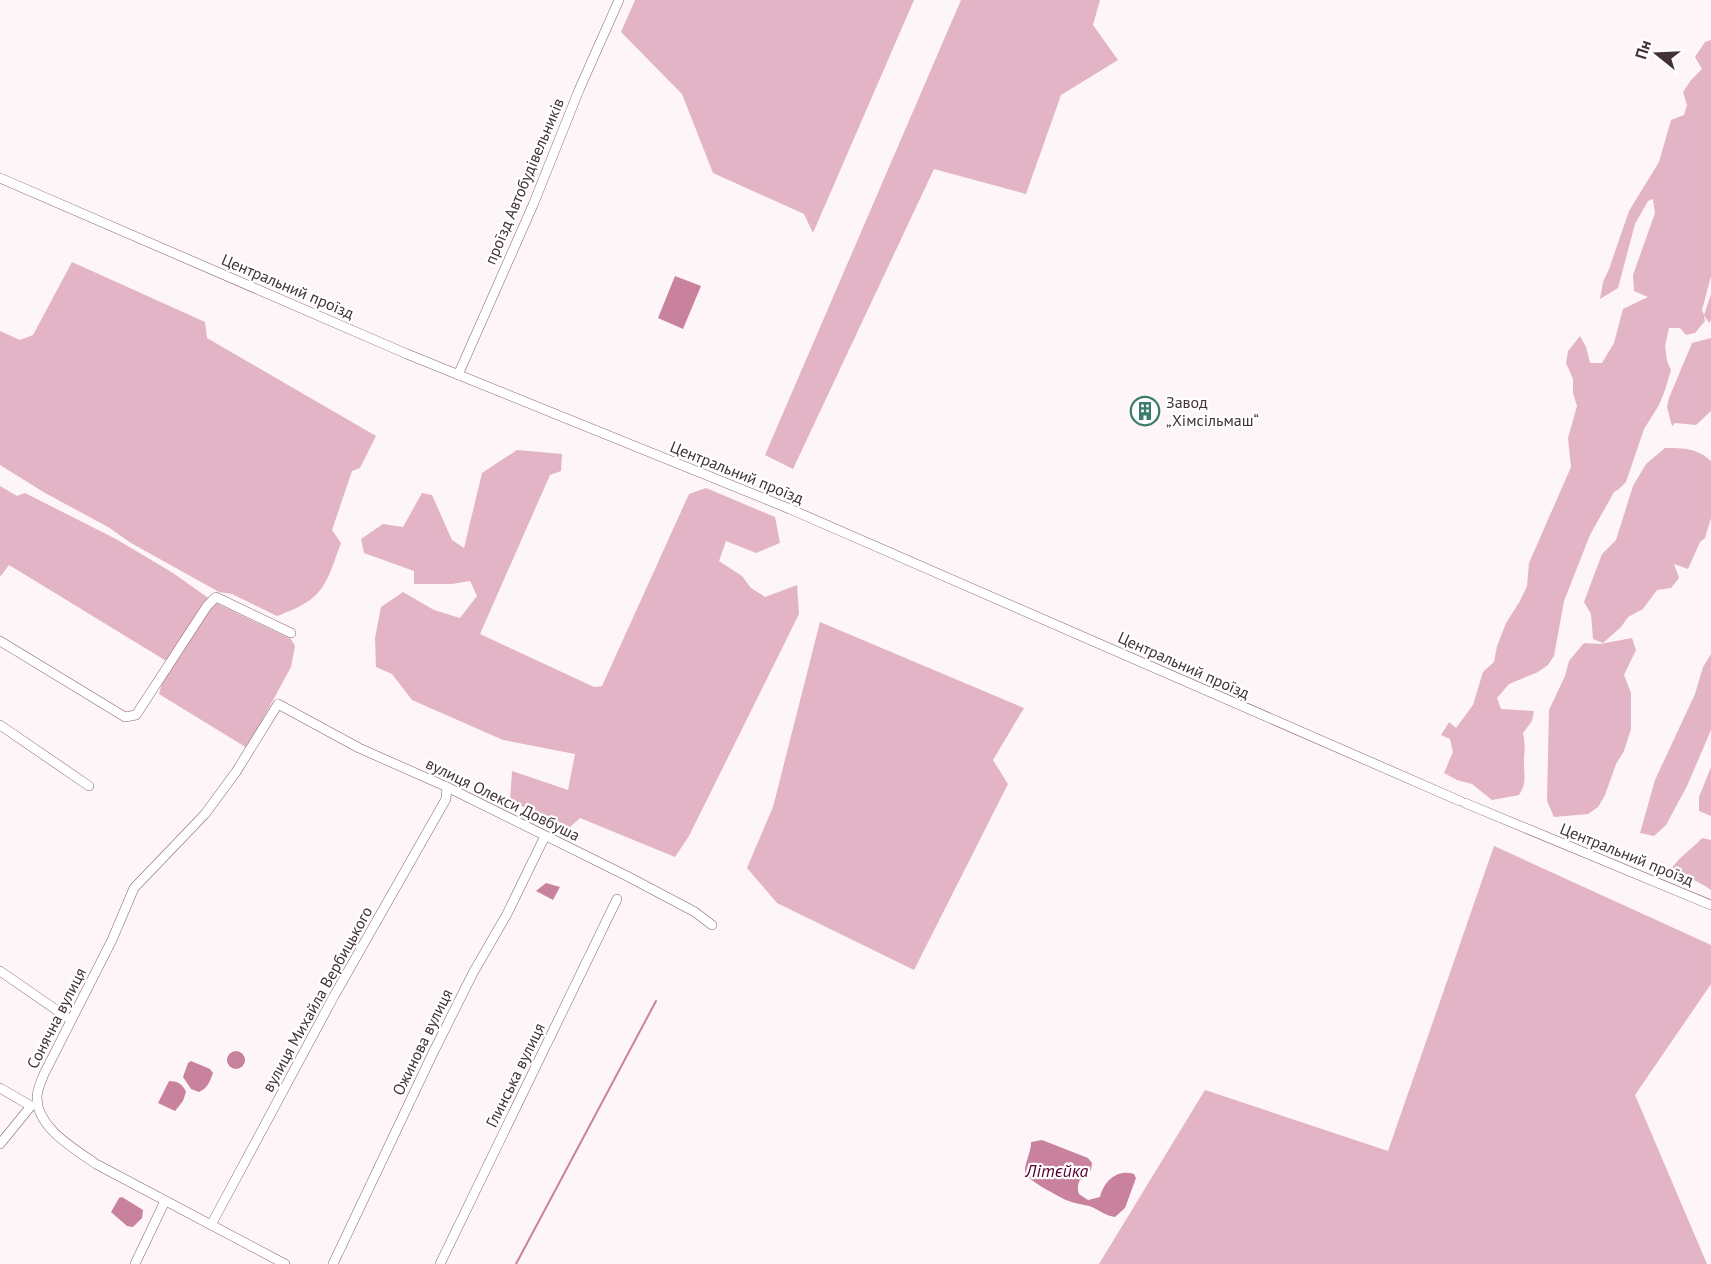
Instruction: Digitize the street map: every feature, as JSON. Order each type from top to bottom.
[{"type":"street","name":"проїзд Автобудівельників","points":[[458,375],[533,205],[579,90],[619,0]]},
{"type":"street","name":"Центральний проїзд","points":[[0,177],[458,375],[790,509],[1462,802],[1711,905]]},
{"type":"street","points":[[0,641],[125,717],[130,717],[136,715],[207,606],[216,597],[291,633]]},
{"type":"street","name":"вулиця Олекси Довбуша","points":[[278,704],[359,748],[447,787],[627,876],[695,912],[712,925]]},
{"type":"street","name":"Сонячна вулиця","points":[[34,1105],[38,1087],[112,940],[134,888],[205,814],[236,772],[278,704]]},
{"type":"street","points":[[0,725],[89,786]]},
{"type":"street","name":"вулиця Михайла Вербицького","points":[[211,1225],[334,996],[446,799],[447,787]]},
{"type":"street","name":"Ожинова вулиця","points":[[333,1264],[437,1045],[478,963],[507,914],[545,836]]},
{"type":"street","name":"Глинська вулиця","points":[[440,1264],[617,899]]},
{"type":"street","points":[[0,971],[71,1020]]},
{"type":"street","points":[[0,1088],[34,1105],[51,1128],[68,1144],[96,1164],[285,1264]]},
{"type":"street","points":[[0,1144],[34,1105]]},
{"type":"street","points":[[135,1264],[165,1201]]},
{"type":"shaded area","points":[[635,0],[914,0],[813,233],[804,214],[713,173],[682,94],[621,32]]},
{"type":"shaded area","points":[[961,0],[1100,0],[1093,25],[1118,60],[1061,95],[1026,194],[934,169],[793,469],[765,455]]},
{"type":"shaded area","points":[[1711,40],[1711,276],[1702,310],[1705,321],[1695,333],[1686,335],[1680,328],[1669,328],[1665,346],[1671,370],[1665,390],[1659,405],[1644,429],[1626,482],[1614,492],[1590,535],[1564,601],[1554,656],[1548,665],[1538,672],[1509,684],[1497,698],[1501,709],[1534,711],[1532,721],[1523,733],[1525,745],[1522,791],[1519,795],[1492,800],[1472,784],[1444,773],[1453,752],[1450,739],[1441,735],[1449,722],[1456,728],[1473,705],[1483,672],[1494,662],[1497,646],[1506,623],[1527,586],[1529,563],[1571,467],[1568,438],[1577,406],[1573,393],[1573,379],[1566,363],[1568,351],[1580,336],[1586,347],[1590,363],[1602,363],[1614,343],[1623,309],[1648,297],[1634,291],[1633,275],[1655,213],[1653,199],[1648,201],[1635,224],[1618,288],[1600,299],[1603,282],[1629,211],[1659,162],[1671,120],[1684,115],[1687,105],[1683,92],[1702,69],[1695,57],[1705,42]]},
{"type":"shaded area","points":[[72,262],[205,322],[207,338],[376,436],[360,468],[352,471],[332,530],[341,543],[331,571],[321,590],[305,604],[277,616],[232,594],[219,592],[0,465],[0,331],[20,340],[33,335]]},
{"type":"shaded area","points":[[1711,294],[1709,323],[1704,315]]},
{"type":"shaded area","points":[[1711,338],[1711,411],[1696,425],[1675,423],[1672,426],[1667,407],[1669,398],[1692,343]]},
{"type":"shaded area","points":[[1665,448],[1701,453],[1711,461],[1711,518],[1705,538],[1700,542],[1688,569],[1674,564],[1679,578],[1671,588],[1657,590],[1643,609],[1628,617],[1621,627],[1603,643],[1593,639],[1591,614],[1584,602],[1602,554],[1616,540],[1633,486],[1646,464]]},
{"type":"shaded area","points":[[517,450],[562,454],[561,471],[550,475],[480,634],[594,687],[602,686],[689,494],[706,488],[775,517],[780,543],[756,553],[726,541],[719,561],[742,576],[751,588],[765,597],[797,585],[799,614],[689,836],[675,857],[580,818],[570,827],[510,801],[512,771],[568,790],[575,754],[503,740],[412,700],[392,674],[376,667],[375,638],[381,607],[403,592],[434,610],[460,618],[477,596],[470,581],[452,584],[414,584],[414,571],[364,553],[361,539],[383,524],[403,527],[422,493],[432,495],[452,540],[464,548],[482,473]]},
{"type":"shaded area","points":[[0,486],[17,496],[25,493],[116,539],[173,573],[214,602],[291,639],[295,646],[291,667],[247,748],[159,694],[168,662],[9,565],[0,577]]},
{"type":"shaded area","points":[[820,622],[1024,708],[993,760],[1008,784],[914,970],[777,903],[747,868],[773,807]]},
{"type":"shaded area","points":[[1632,638],[1636,650],[1624,675],[1631,693],[1631,729],[1605,795],[1598,807],[1588,814],[1554,817],[1547,801],[1549,710],[1565,676],[1569,661],[1584,643],[1600,644]]},
{"type":"shaded area","points":[[1711,654],[1711,730],[1687,786],[1666,825],[1654,836],[1640,833],[1655,780],[1695,694],[1703,667]]},
{"type":"shaded area","points":[[1711,767],[1711,816],[1699,811],[1699,797]]},
{"type":"shaded area","points":[[1702,838],[1711,840],[1711,890],[1672,868]]},
{"type":"shaded area","points":[[1494,846],[1711,945],[1711,984],[1635,1095],[1707,1264],[1099,1264],[1205,1090],[1388,1151]]},
{"type":"water","points":[[675,276],[701,286],[683,329],[658,318]]},
{"type":"water","points":[[546,883],[560,887],[553,900],[536,891]]},
{"type":"water","points":[[236,1051],[244,1056],[245,1060],[240,1068],[236,1069],[228,1064],[227,1060],[232,1052]]},
{"type":"water","points":[[191,1061],[210,1069],[213,1073],[207,1086],[199,1092],[191,1089],[183,1077]]},
{"type":"water","points":[[169,1081],[179,1084],[186,1092],[183,1101],[175,1111],[158,1103]]},
{"type":"water","name":"Літєйка","points":[[1042,1140],[1088,1158],[1092,1163],[1091,1170],[1082,1177],[1078,1186],[1079,1194],[1088,1200],[1100,1197],[1108,1181],[1117,1175],[1134,1174],[1136,1178],[1125,1208],[1115,1217],[1111,1216],[1089,1206],[1066,1200],[1028,1177],[1025,1171],[1031,1142]]},
{"type":"water","points":[[122,1197],[143,1210],[142,1218],[133,1227],[127,1226],[111,1212],[119,1198]]},
{"type":"waterway","points":[[516,1264],[656,1001]]},
{"type":"place","name":"Завод „Хімсільмаш“","points":[[1145,411]]}]
